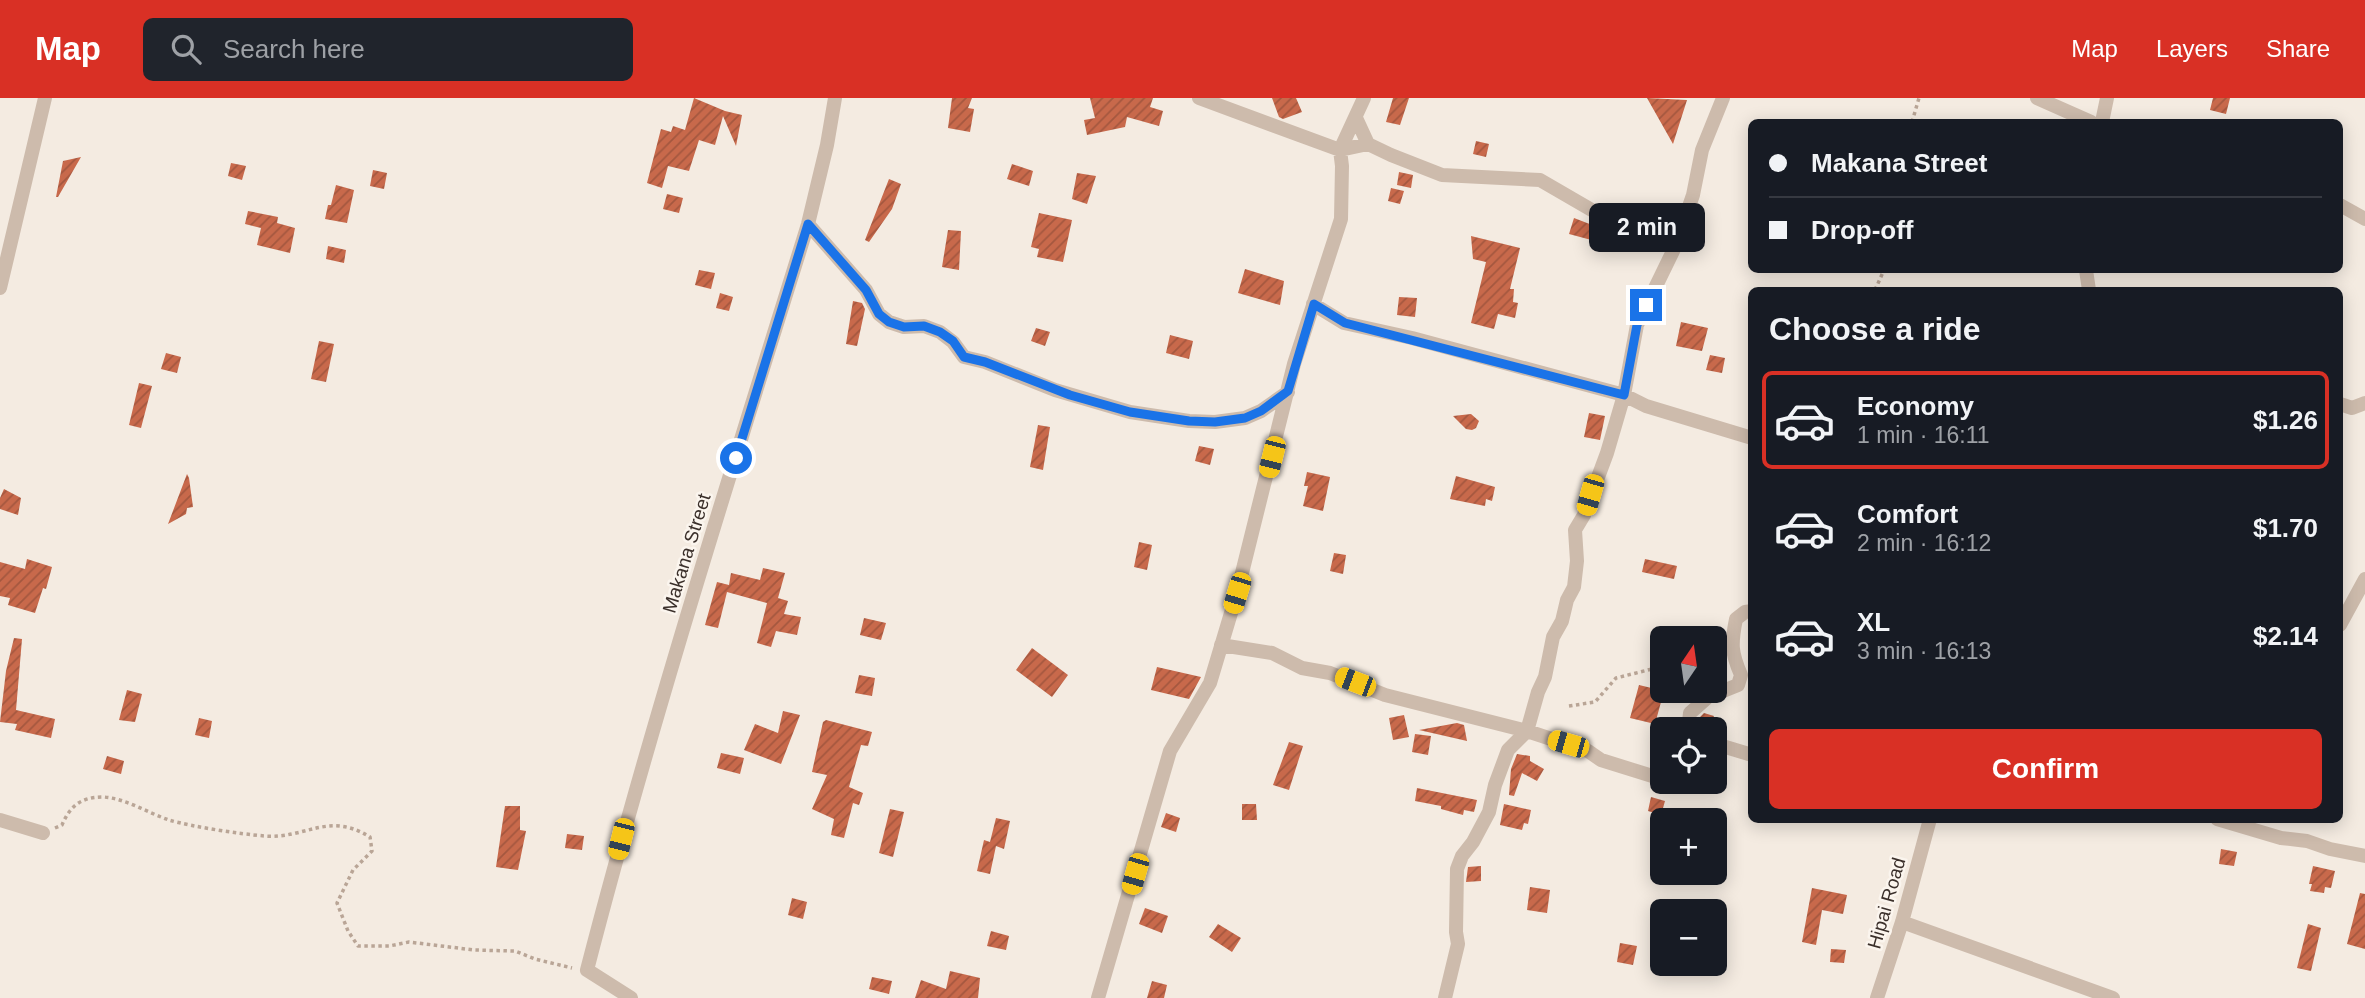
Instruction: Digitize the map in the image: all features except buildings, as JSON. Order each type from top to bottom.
[{"type":"street","points":[[0,288],[45,98]]},
{"type":"street","name":"Makana Street","points":[[587,970],[653,728],[808,224],[835,98]]},
{"type":"street","points":[[1199,98],[1340,150],[1368,144],[1442,175],[1540,180],[1640,238],[1675,247]]},
{"type":"street","points":[[1098,998],[1170,751],[1210,683],[1264,493],[1288,391],[1341,219],[1340,150],[1364,98]]},
{"type":"street","points":[[1445,998],[1458,944],[1457,869],[1489,812],[1495,785],[1508,750],[1527,732],[1545,677],[1553,637],[1562,621],[1567,600],[1574,587],[1577,561],[1575,530],[1584,515],[1607,453],[1624,395],[1637,325],[1675,247],[1693,195],[1702,150],[1723,98]]},
{"type":"street","points":[[2037,98],[2084,119]]},
{"type":"street","points":[[2103,119],[2107,98]]},
{"type":"street","points":[[1356,118],[1368,144]]},
{"type":"street","points":[[2343,207],[2365,219]]},
{"type":"street","points":[[808,224],[866,290],[879,314],[889,322],[904,327],[924,326],[940,332],[953,341],[964,357],[985,362],[1055,390],[1130,412],[1215,422],[1245,418],[1261,411],[1288,391]]},
{"type":"street","points":[[1314,304],[1345,323],[1624,395],[1646,406],[1748,437]]},
{"type":"street","points":[[2343,405],[2352,408],[2365,403]]},
{"type":"street","points":[[2343,619],[2365,579]]},
{"type":"street","points":[[1690,717],[1690,713],[1708,697],[1738,685],[1741,675],[1732,656],[1731,645],[1735,619],[1748,612]]},
{"type":"street","points":[[1221,645],[1272,653],[1302,668],[1330,673],[1385,695],[1568,744],[1588,751],[1601,760],[1650,775]]},
{"type":"street","points":[[1727,748],[1748,754]]},
{"type":"street","points":[[0,820],[43,833]]},
{"type":"street","name":"Hipai Road","points":[[1877,998],[1902,922],[1929,823]]},
{"type":"street","points":[[2259,825],[2281,838],[2307,841],[2365,856]]},
{"type":"street","points":[[1902,922],[2113,998]]},
{"type":"street","points":[[587,970],[631,998]]},
{"type":"path","points":[[1913,119],[1919,98]]},
{"type":"path","points":[[1569,706],[1595,702],[1616,678],[1650,670]]},
{"type":"path","points":[[43,833],[62,825],[69,809],[87,798],[105,797],[170,820],[268,836],[328,825],[353,827],[370,837],[372,851],[353,870],[337,903],[348,931],[358,946],[389,946],[408,942],[474,950],[515,951],[558,965],[587,970]]},
{"type":"route","points":[[736,458],[808,224],[855,276],[879,314],[889,322],[904,327],[924,326],[940,332],[953,341],[964,357],[985,362],[1070,395],[1130,412],[1189,421],[1215,422],[1245,418],[1261,411],[1288,391],[1314,304],[1345,323],[1412,338],[1624,395],[1637,325],[1646,305]]}]
